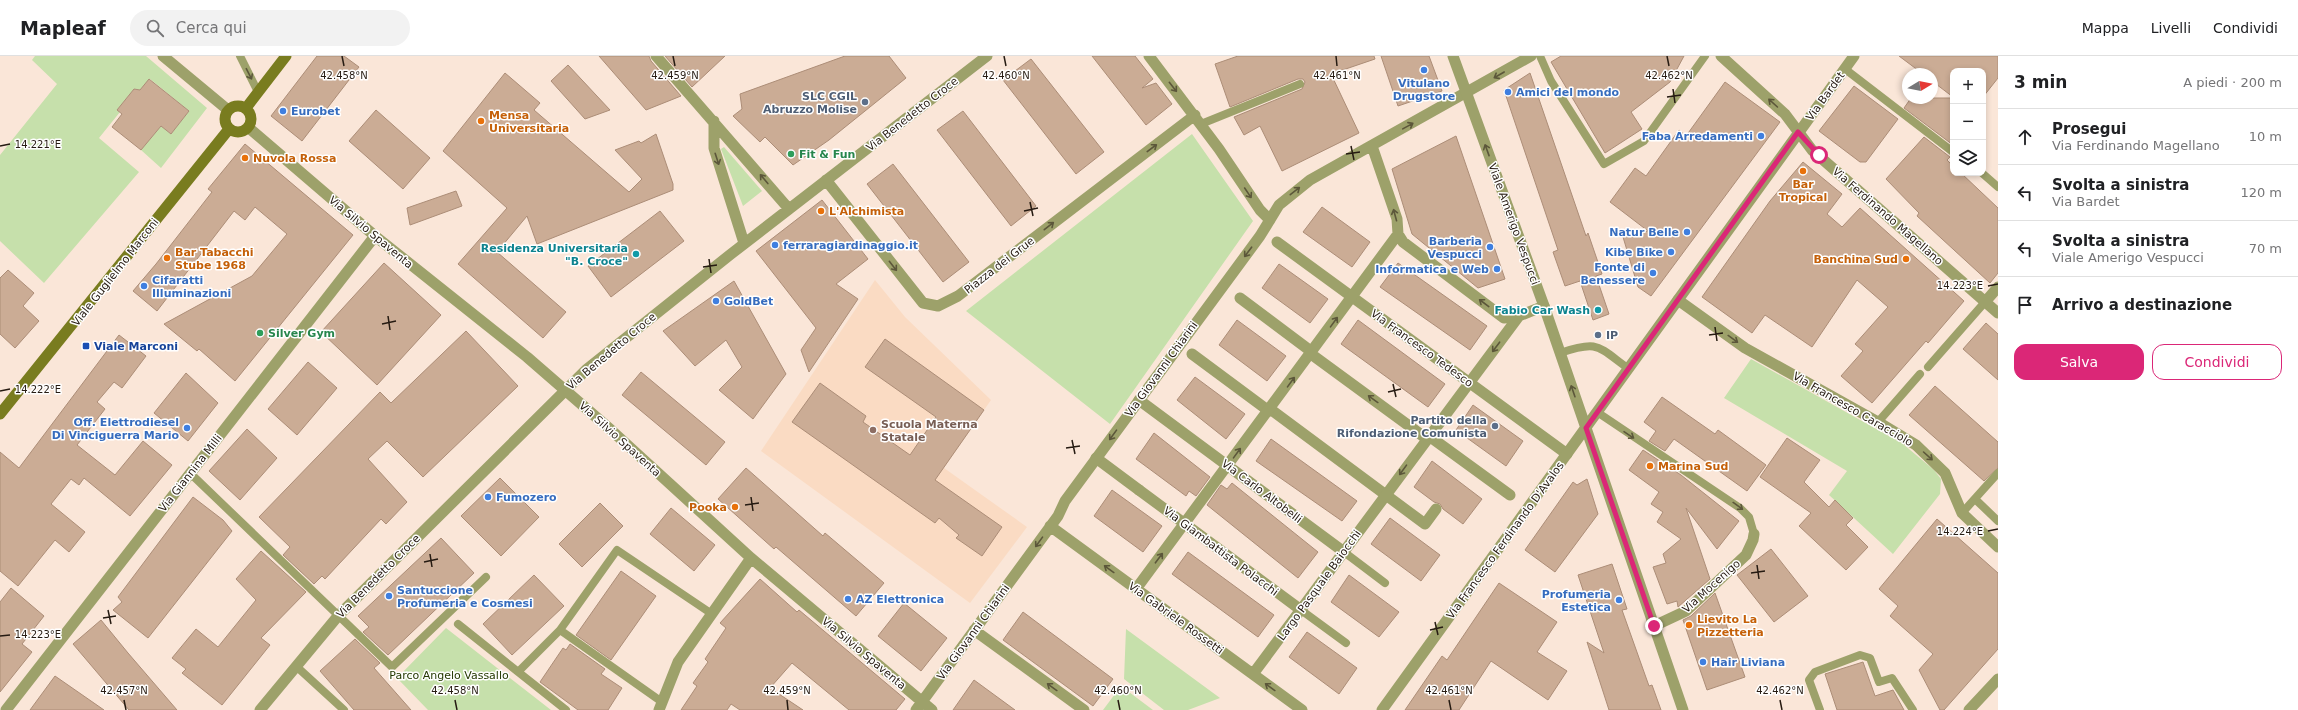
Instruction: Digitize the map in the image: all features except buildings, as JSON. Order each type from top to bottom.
[{"type":"main road","points":[[246,108],[286,56]]},
{"type":"main road","points":[[238,105],[246,108],[251,117],[248,128],[241,132],[229,129],[224,117],[228,110],[238,105]]},
{"type":"main road","name":"Viale Guglielmo Marconi","points":[[0,414],[229,129]]},
{"type":"street","points":[[163,56],[228,110]]},
{"type":"street","points":[[656,56],[699,103],[789,209]]},
{"type":"street","name":"Via Benedetto Croce","points":[[260,710],[338,616],[564,390],[587,369],[744,243],[987,56]]},
{"type":"street","points":[[1149,56],[1198,120],[1260,210],[1270,220]]},
{"type":"street","name":"Viale Amerigo Vespucci","points":[[1453,56],[1544,306],[1684,710]]},
{"type":"street","name":"Via Giovanni Chiarini","points":[[919,706],[1050,526],[1065,501],[1096,458],[1260,236],[1279,205],[1296,189],[1531,56]]},
{"type":"street","name":"Via Ferdinando Magellano","points":[[1721,56],[1785,114],[1812,150],[1998,313]]},
{"type":"street","name":"Via Bardet","points":[[1586,428],[1854,56]]},
{"type":"street","name":"Piazza dei Grue","points":[[826,180],[923,304],[938,306],[958,296],[1198,120]]},
{"type":"street","points":[[714,121],[714,148],[744,243]]},
{"type":"street","name":"Via Silvio Spaventa","points":[[248,128],[374,236],[527,357],[919,706],[932,710]]},
{"type":"street","points":[[1372,146],[1397,219],[1398,234],[1403,242],[1504,318],[1519,316],[1544,306]]},
{"type":"street","points":[[1136,589],[1312,353],[1398,234]]},
{"type":"street","name":"Via Giannina Milli","points":[[6,710],[374,236]]},
{"type":"street","name":"Via Francesco Tedesco","points":[[1277,242],[1567,454]]},
{"type":"street","points":[[1985,302],[1998,287]]},
{"type":"street","points":[[1240,298],[1312,353],[1510,495]]},
{"type":"street","name":"Via Francesco Caracciolo","points":[[1678,300],[1746,348],[1916,445],[1945,473],[1962,513],[1998,547]]},
{"type":"street","name":"Largo Pasquale Baiocchi","points":[[1253,674],[1519,316]]},
{"type":"street","points":[[1192,354],[1425,524],[1436,509]]},
{"type":"street","name":"Via Carlo Altobelli","points":[[1139,400],[1344,552]]},
{"type":"street","name":"Via Francesco Ferdinando D'Avalos","points":[[1382,710],[1586,428]]},
{"type":"street","name":"Via Giambattista Polacchi","points":[[1096,458],[1301,610]]},
{"type":"street","name":"Via Gabriele Rossetti","points":[[1050,526],[1302,710]]},
{"type":"street","name":"Via Mocenigo","points":[[1654,626],[1686,612],[1746,555],[1754,534]]},
{"type":"street","points":[[661,706],[678,662],[751,558]]},
{"type":"street","points":[[974,630],[1084,710]]},
{"type":"street","points":[[1969,710],[1998,679]]},
{"type":"lane","points":[[240,56],[258,92]]},
{"type":"lane","points":[[1540,56],[1551,81],[1604,164],[1644,141],[1706,56]]},
{"type":"lane","points":[[1845,69],[1950,150]]},
{"type":"lane","points":[[1198,120],[1300,84]]},
{"type":"lane","points":[[1985,176],[1998,187]]},
{"type":"lane","points":[[1928,367],[1985,302]]},
{"type":"lane","points":[[1560,353],[1590,345],[1600,348],[1629,369]]},
{"type":"lane","points":[[1878,422],[1920,374]]},
{"type":"lane","points":[[1598,412],[1740,508],[1749,517],[1754,534]]},
{"type":"lane","points":[[190,473],[392,666],[486,577]]},
{"type":"lane","points":[[1962,513],[1998,473]]},
{"type":"lane","points":[[1974,500],[1998,521]]},
{"type":"lane","points":[[518,672],[560,630],[617,550],[712,614]]},
{"type":"lane","name":"Via Carlo Altobelli","points":[[1344,552],[1385,582]]},
{"type":"lane","name":"Via Giambattista Polacchi","points":[[1301,610],[1346,643]]},
{"type":"lane","points":[[458,624],[566,710]]},
{"type":"lane","points":[[560,630],[661,706]]},
{"type":"lane","points":[[1820,710],[1809,680],[1816,672],[1860,655],[1870,658],[1879,682],[1892,678],[1913,710]]},
{"type":"lane","points":[[296,667],[344,710]]},
{"type":"shaded area","name":"Scuola Materna Statale","points":[[875,280],[905,317],[991,400],[944,468],[1027,527],[970,603],[761,451]]},
{"type":"green space","points":[[35,56],[146,56],[207,108],[161,168],[141,150],[161,126],[171,134],[189,111],[150,79],[140,90],[134,89],[118,109],[120,112],[99,138],[139,172],[44,283],[0,241],[0,155],[57,84],[32,60]]},
{"type":"green space","points":[[1192,134],[1253,221],[1110,424],[966,311]]},
{"type":"green space","points":[[724,147],[762,191],[743,206],[721,149]]},
{"type":"green space","points":[[1751,359],[1903,444],[1934,470],[1941,479],[1940,494],[1893,554],[1829,495],[1847,471],[1724,398]]},
{"type":"green space","name":"Parco Angelo Vassallo","points":[[446,628],[551,710],[428,710],[397,678]]},
{"type":"green space","points":[[1126,629],[1220,698],[1188,710],[1164,710],[1124,679]]},
{"type":"green space","points":[[1121,686],[1153,710],[1103,710]]},
{"type":"place","name":"Vitulano Drugstore","points":[[1424,70]]},
{"type":"place","name":"Amici del mondo","points":[[1508,92]]},
{"type":"place","name":"SLC CGIL Abruzzo Molise","points":[[865,102]]},
{"type":"place","name":"Eurobet","points":[[283,111]]},
{"type":"place","name":"Mensa Universitaria","points":[[481,121]]},
{"type":"place","name":"Faba Arredamenti","points":[[1761,136]]},
{"type":"place","name":"Fit & Fun","points":[[791,154]]},
{"type":"place","name":"Nuvola Rossa","points":[[245,158]]},
{"type":"place","name":"Bar Tropical","points":[[1803,171]]},
{"type":"place","name":"L'Alchimista","points":[[821,211]]},
{"type":"place","name":"Natur Belle","points":[[1687,232]]},
{"type":"place","name":"ferraragiardinaggio.it","points":[[775,245]]},
{"type":"place","name":"Barberia Vespucci","points":[[1490,247]]},
{"type":"place","name":"Kibe Bike","points":[[1671,252]]},
{"type":"place","name":"Residenza Universitaria \"B. Croce\"","points":[[636,254]]},
{"type":"place","name":"Bar Tabacchi Stube 1968","points":[[167,258]]},
{"type":"place","name":"Banchina Sud","points":[[1906,259]]},
{"type":"place","name":"Informatica e Web","points":[[1497,269]]},
{"type":"place","name":"Fonte di Benessere","points":[[1653,273]]},
{"type":"place","name":"Cifaratti Illuminazioni","points":[[144,286]]},
{"type":"place","name":"GoldBet","points":[[716,301]]},
{"type":"place","name":"Fabio Car Wash","points":[[1598,310]]},
{"type":"place","name":"Silver Gym","points":[[260,333]]},
{"type":"place","name":"IP","points":[[1598,335]]},
{"type":"place","name":"Viale Marconi","points":[[86,346]]},
{"type":"place","name":"Partito della Rifondazione Comunista","points":[[1495,426]]},
{"type":"place","name":"Off. Elettrodiesel Di Vinciguerra Mario","points":[[187,428]]},
{"type":"place","name":"Scuola Materna Statale","points":[[873,430]]},
{"type":"place","name":"Marina Sud","points":[[1650,466]]},
{"type":"place","name":"Fumozero","points":[[488,497]]},
{"type":"place","name":"Pooka","points":[[735,507]]},
{"type":"place","name":"Santuccione Profumeria e Cosmesi","points":[[389,596]]},
{"type":"place","name":"AZ Elettronica","points":[[848,599]]},
{"type":"place","name":"Profumeria Estetica","points":[[1619,600]]},
{"type":"place","name":"Lievito La Pizzetteria","points":[[1689,625]]},
{"type":"place","name":"Hair Liviana","points":[[1703,662]]},
{"type":"route","points":[[1654,626],[1586,428],[1798,132],[1812,150],[1819,155]]}]
